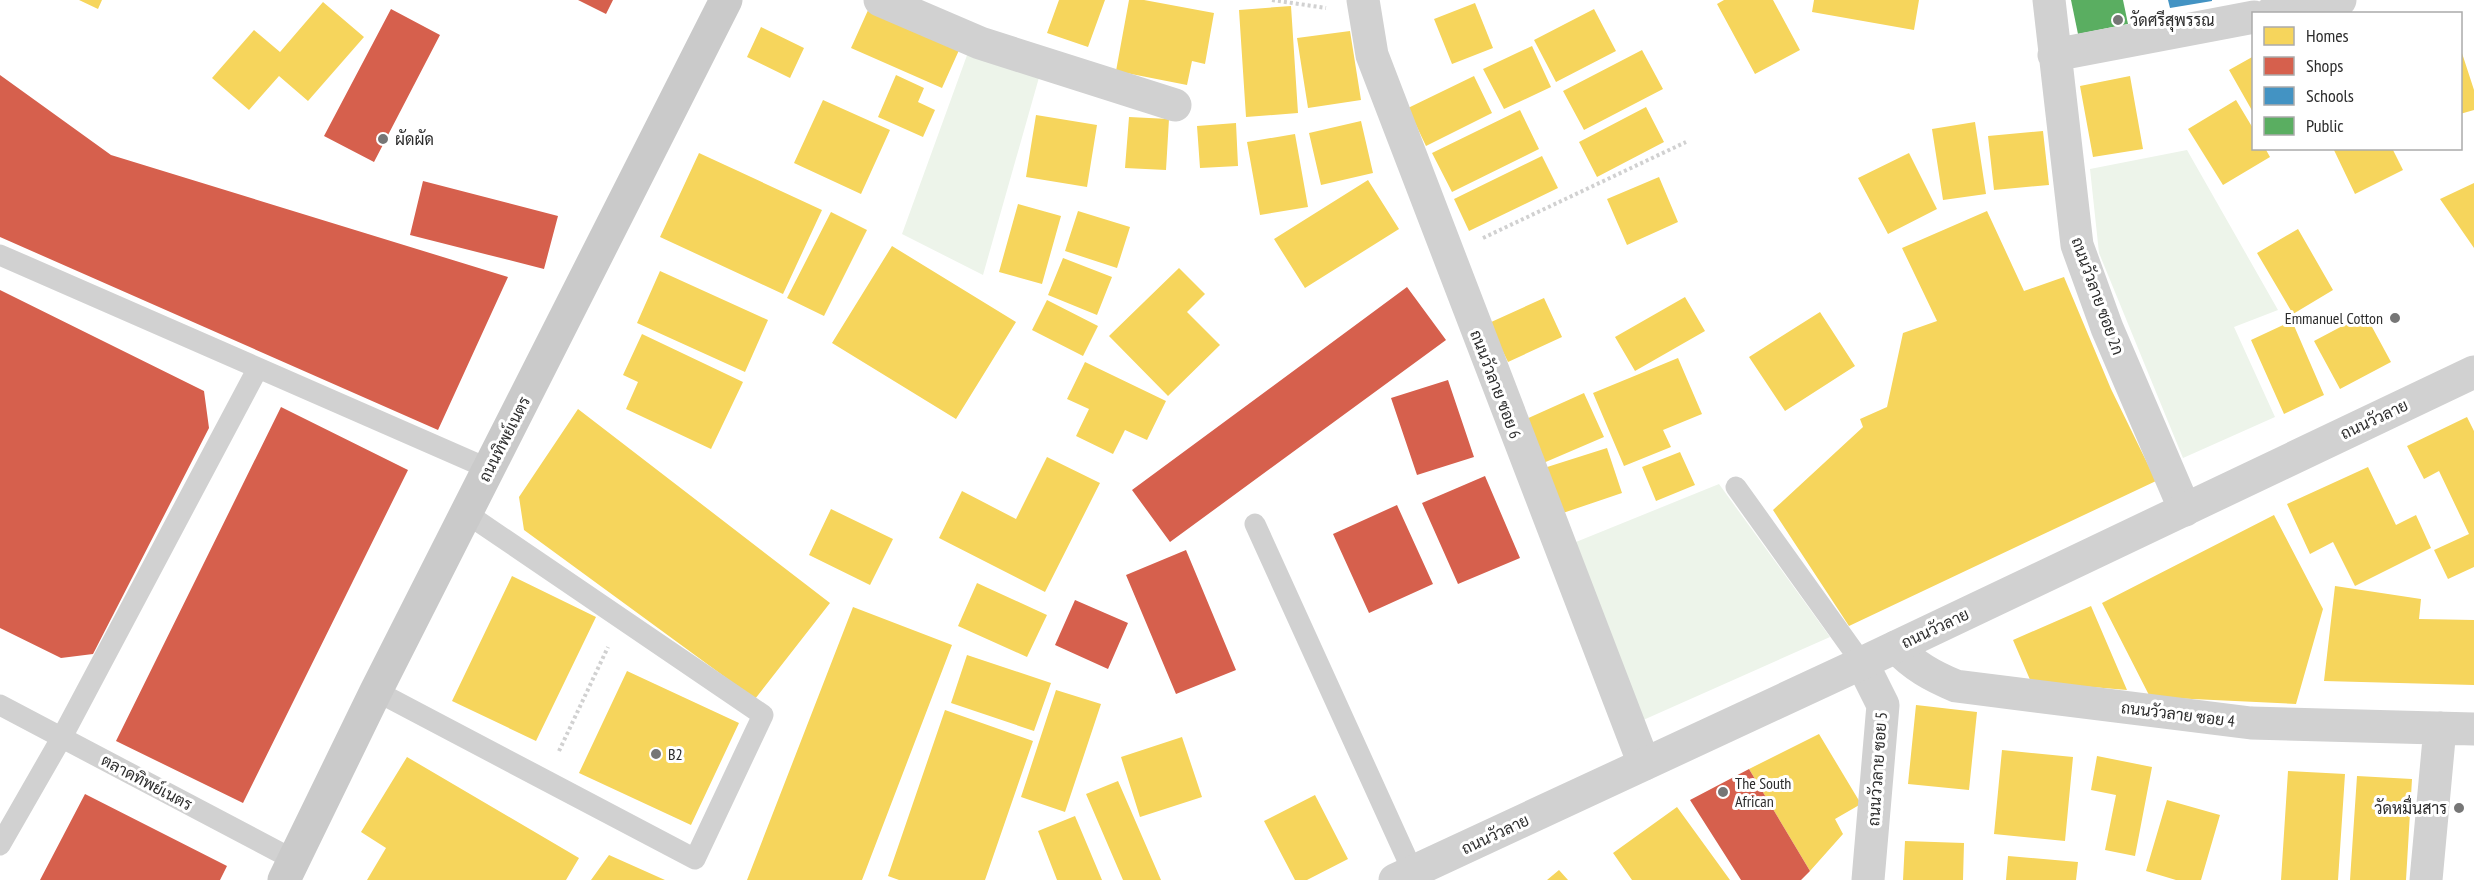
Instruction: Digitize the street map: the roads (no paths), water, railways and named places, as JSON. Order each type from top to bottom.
[{"type":"main road","name":"ถนนทิพย์เนตร","points":[[289,870],[376,691],[726,0]]},
{"type":"street","points":[[880,0],[980,42],[1175,105]]},
{"type":"street","name":"ถนนวัวลาย ซอย 2ก","points":[[2049,0],[2077,245],[2107,328],[2185,510]]},
{"type":"street","points":[[2280,12],[2340,0]]},
{"type":"street","name":"ถนนวัวลาย ซอย 6","points":[[1364,7],[1372,55],[1644,764]]},
{"type":"street","points":[[2054,55],[2252,17]]},
{"type":"street","name":"ถนนวัวลาย","points":[[1404,876],[1862,663],[2474,372]]},
{"type":"street","name":"ถนนวัวลาย ซอย 4","points":[[1896,646],[1910,662],[1929,675],[1956,686],[2251,723],[2474,729]]},
{"type":"street","name":"ถนนวัวลาย ซอย 5","points":[[1862,663],[1883,705],[1868,880]]},
{"type":"street","points":[[2426,880],[2440,728]]},
{"type":"lane","points":[[0,255],[489,469]]},
{"type":"lane","points":[[0,845],[62,737],[258,368]]},
{"type":"lane","points":[[1736,488],[1862,663]]},
{"type":"lane","points":[[376,691],[695,859],[763,715],[466,513]]},
{"type":"lane","points":[[1255,524],[1404,876]]},
{"type":"lane","name":"ตลาดทิพย์เนตร","points":[[0,705],[62,737],[289,870]]},
{"type":"place","name":"วัดศรีสุพรรณ","points":[[2118,20]]},
{"type":"place","name":"ผัดผัด","points":[[383,139]]},
{"type":"place","name":"Emmanuel Cotton","points":[[2395,318]]},
{"type":"place","name":"B2","points":[[656,754]]},
{"type":"place","name":"The South African","points":[[1723,792]]},
{"type":"place","name":"วัดหมื่นสาร","points":[[2459,808]]}]
